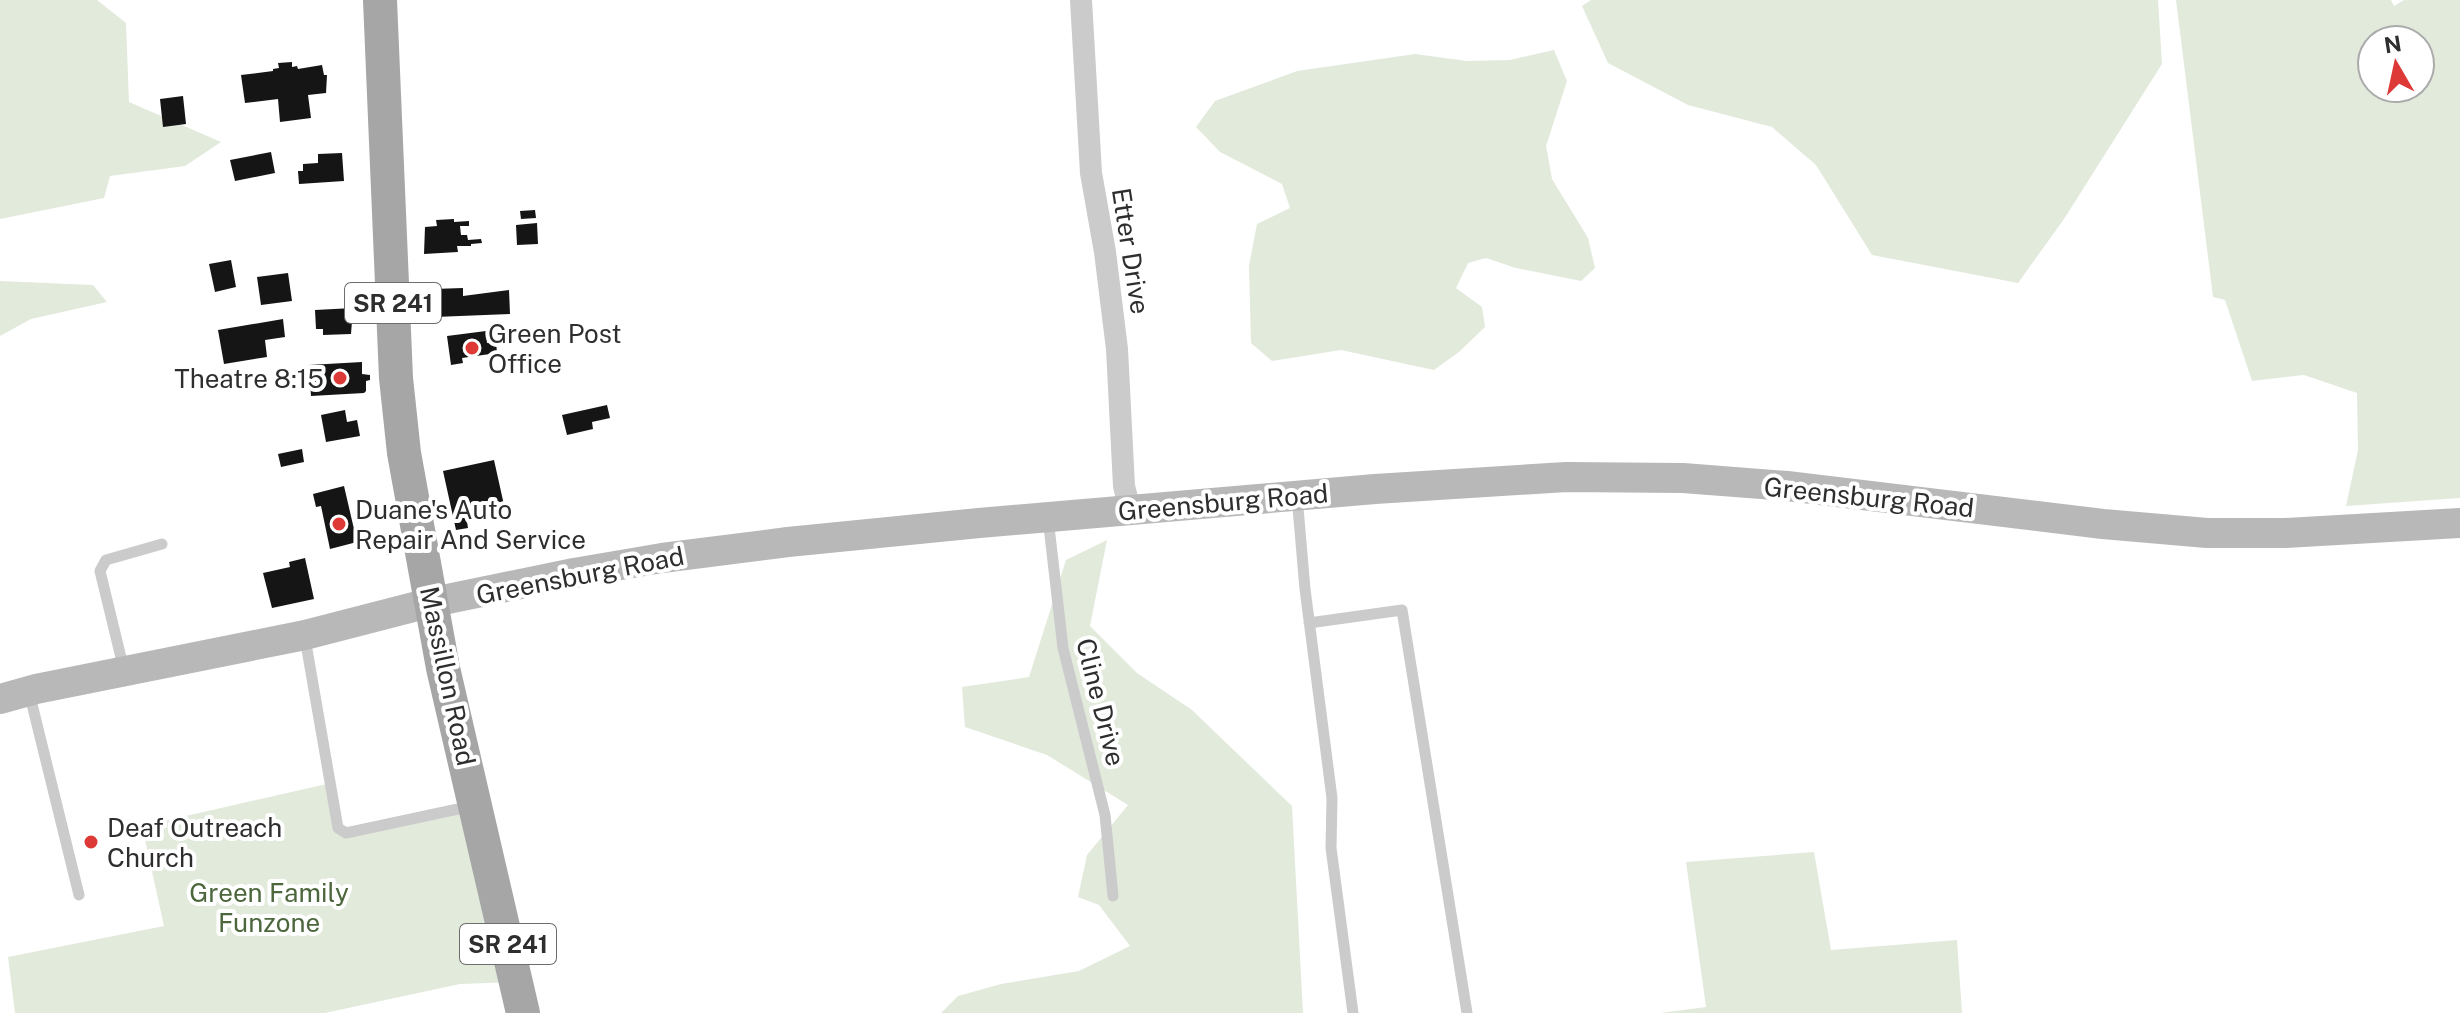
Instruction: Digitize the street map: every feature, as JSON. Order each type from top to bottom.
[{"type":"main road","name":"Massillon Road","points":[[380,0],[396,378],[414,517],[433,602],[443,668],[523,1013]]},
{"type":"main road","name":"Greensburg Road","points":[[14,695],[305,635],[433,602],[662,558],[788,542],[1297,495],[1552,478],[1631,476],[1787,486],[2103,524],[2207,533],[2285,533],[2460,523]]},
{"type":"street","name":"Etter Drive","points":[[1081,0],[1091,173],[1114,311],[1124,486],[1130,510]]},
{"type":"lane","points":[[1297,495],[1309,623],[1332,798],[1331,848],[1353,1013]]},
{"type":"lane","name":"Cline Drive","points":[[1048,517],[1063,648],[1105,815],[1113,896]]},
{"type":"lane","points":[[124,671],[100,571],[106,560],[162,544]]},
{"type":"lane","points":[[1309,623],[1402,610],[1467,1013]]},
{"type":"lane","points":[[305,635],[338,828],[346,833],[477,805]]},
{"type":"lane","points":[[14,695],[79,895]]},
{"type":"green space","points":[[0,0],[97,0],[126,23],[129,102],[221,142],[185,166],[110,176],[104,198],[0,219]]},
{"type":"green space","points":[[1591,0],[2158,0],[2162,64],[2064,219],[2018,283],[1872,255],[1816,165],[1772,127],[1688,105],[1608,63],[1582,6]]},
{"type":"green space","points":[[2176,0],[2391,0],[2394,6],[2404,0],[2460,0],[2460,498],[2346,506],[2358,450],[2357,393],[2304,375],[2252,381],[2225,300],[2213,297]]},
{"type":"green space","points":[[1554,50],[1567,81],[1546,146],[1552,179],[1588,238],[1595,268],[1581,281],[1516,268],[1486,258],[1468,263],[1456,288],[1482,307],[1485,327],[1434,370],[1341,350],[1272,361],[1251,343],[1249,266],[1257,224],[1290,208],[1282,184],[1220,152],[1196,127],[1215,101],[1297,71],[1415,54],[1467,61],[1510,60]]},
{"type":"green space","points":[[0,281],[93,285],[107,302],[31,319],[0,336]]},
{"type":"green space","points":[[1107,540],[1090,626],[1137,673],[1192,710],[1292,806],[1303,1013],[941,1013],[958,996],[1001,984],[1079,971],[1130,946],[1099,905],[1078,897],[1087,855],[1128,805],[1047,755],[965,727],[962,687],[1029,677],[1066,560]]},
{"type":"green space","name":"Green Family Funzone","points":[[331,783],[338,828],[346,833],[477,805],[516,982],[460,984],[325,1013],[15,1013],[8,957],[164,926],[142,826]]},
{"type":"green space","points":[[1814,852],[1831,950],[1957,940],[1962,1013],[1660,1013],[1706,1007],[1686,862]]},
{"type":"building","points":[[292,62],[292,67],[297,66],[298,69],[322,65],[324,75],[327,75],[326,93],[308,95],[311,118],[280,122],[278,99],[245,103],[241,75],[273,71],[279,68],[278,63]]},
{"type":"building","points":[[183,96],[186,124],[163,127],[160,99]]},
{"type":"building","points":[[271,152],[275,173],[235,181],[230,160]]},
{"type":"building","points":[[342,153],[344,181],[299,184],[298,171],[303,171],[303,164],[318,163],[318,154]]},
{"type":"building","points":[[535,210],[536,218],[521,219],[520,211]]},
{"type":"building","points":[[454,219],[454,222],[469,221],[469,226],[460,226],[461,235],[467,235],[468,240],[481,239],[482,243],[457,246],[458,252],[424,254],[425,227],[437,226],[436,220]]},
{"type":"building","points":[[537,223],[538,244],[517,245],[516,225]]},
{"type":"building","points":[[231,260],[236,287],[215,292],[209,264]]},
{"type":"building","points":[[288,273],[292,301],[261,305],[257,277]]},
{"type":"building","points":[[463,288],[463,296],[509,290],[510,314],[435,317],[433,289]]},
{"type":"building","points":[[353,308],[351,334],[323,335],[323,329],[316,329],[315,310]]},
{"type":"building","points":[[283,319],[285,337],[265,340],[267,357],[224,364],[218,330]]},
{"type":"building","name":"Green Post Office","points":[[486,331],[487,343],[496,341],[497,353],[462,358],[463,363],[451,365],[447,336]]},
{"type":"building","name":"Theatre 8:15","points":[[362,362],[362,374],[370,375],[364,393],[311,396],[309,365]]},
{"type":"building","points":[[607,405],[610,418],[592,422],[593,429],[567,435],[562,415]]},
{"type":"building","points":[[345,410],[347,422],[357,420],[360,436],[326,442],[321,415]]},
{"type":"building","points":[[302,449],[304,462],[281,467],[278,454]]},
{"type":"building","points":[[494,460],[506,514],[467,522],[468,528],[456,530],[443,471]]},
{"type":"building","name":"Duane's Auto Repair And Service","points":[[344,486],[357,542],[330,549],[321,506],[316,507],[313,494]]},
{"type":"building","points":[[305,558],[314,599],[272,608],[263,573],[290,567],[289,562]]},
{"type":"place","name":"Green Post Office","points":[[472,348]]},
{"type":"place","name":"Theatre 8:15","points":[[340,378]]},
{"type":"place","name":"Duane's Auto Repair And Service","points":[[339,524]]},
{"type":"place","name":"Deaf Outreach Church","points":[[91,842]]}]
